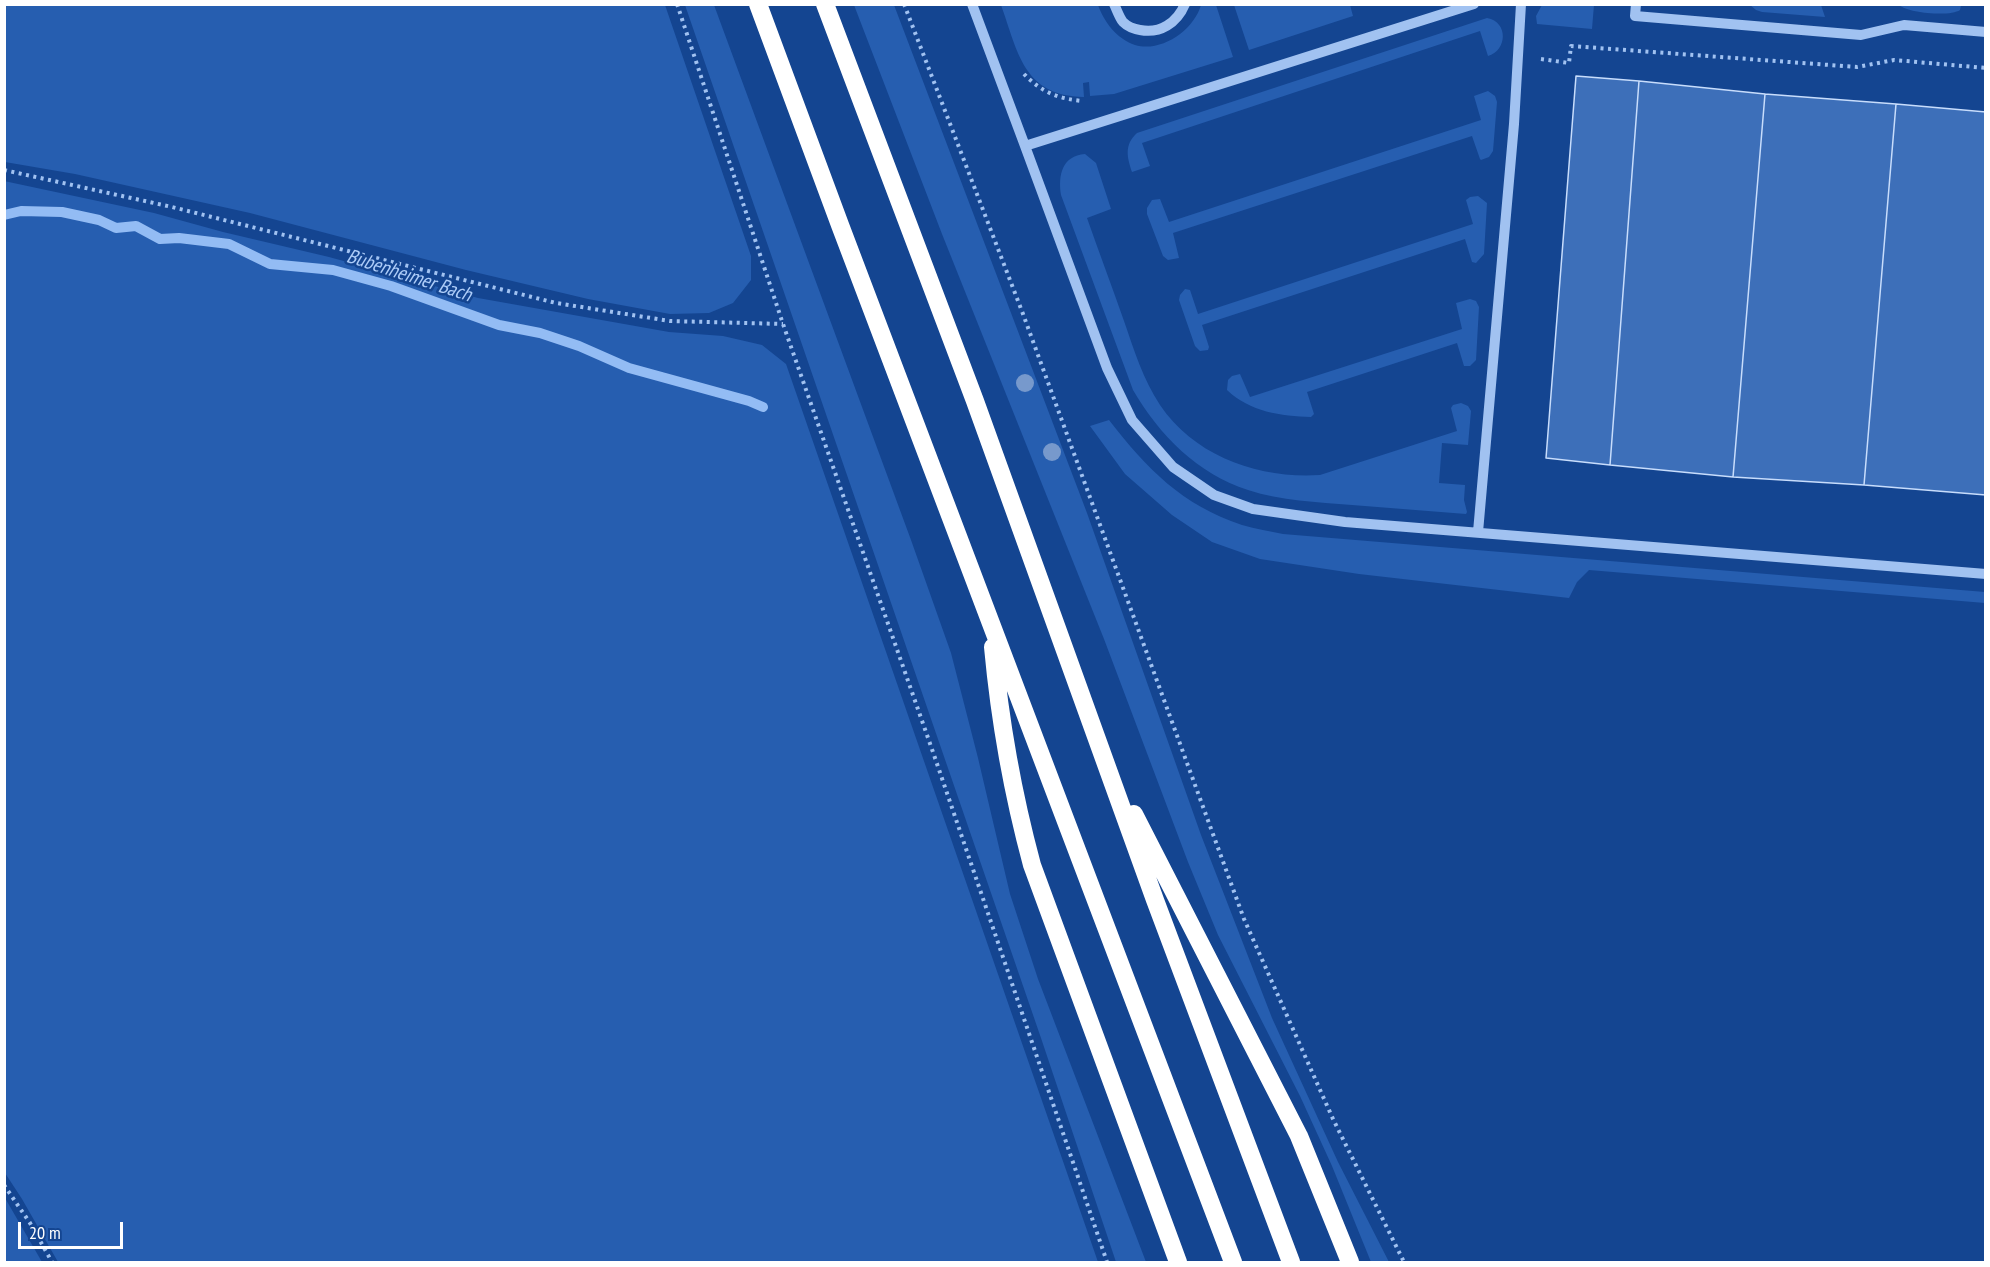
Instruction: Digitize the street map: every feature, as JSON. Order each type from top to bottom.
[{"type":"highway","points":[[759,4],[840,225],[1233,1263]]},
{"type":"highway","points":[[825,4],[971,390],[1097,740],[1291,1263]]},
{"type":"highway","points":[[991,624],[999,714],[1019,818],[1032,865],[1178,1263]]},
{"type":"highway","points":[[1097,740],[1299,1136],[1350,1263]]},
{"type":"lane","points":[[972,4],[1107,368],[1132,420],[1173,467],[1214,495],[1252,509],[1345,522],[1986,574]]},
{"type":"lane","points":[[1114,4],[1124,23],[1133,28],[1156,31],[1168,26],[1181,13],[1185,4]]},
{"type":"lane","points":[[1025,146],[1474,4]]},
{"type":"lane","points":[[1478,532],[1514,124],[1521,4]]},
{"type":"lane","points":[[1636,4],[1635,16],[1861,35],[1904,25],[1986,32]]},
{"type":"path","points":[[677,4],[783,324],[934,755],[1107,1263]]},
{"type":"path","points":[[904,4],[1031,336],[1244,919],[1333,1119],[1404,1263]]},
{"type":"path","points":[[1518,56],[1569,63],[1571,46],[1857,67],[1894,60],[1986,68]]},
{"type":"path","points":[[1022,70],[1040,89],[1050,94],[1068,100],[1090,100]]},
{"type":"path","points":[[4,170],[172,207],[556,303],[670,321],[783,324]]},
{"type":"path","points":[[4,1185],[30,1223],[52,1263]]},
{"type":"shaded area","points":[[1961,4],[1960,10],[1939,14],[1911,10],[1899,5]]},
{"type":"shaded area","points":[[4,5],[665,5],[751,256],[751,280],[733,303],[709,313],[670,314],[588,299],[466,270],[250,213],[75,174],[5,162]]},
{"type":"shaded area","points":[[685,5],[714,5],[911,540],[951,653],[1010,894],[1038,979],[1146,1262],[1116,1262]]},
{"type":"shaded area","points":[[854,5],[894,5],[1087,513],[1201,835],[1272,1018],[1338,1162],[1389,1262],[1371,1262],[1332,1166],[1300,1096],[1218,935]]},
{"type":"shaded area","points":[[1001,5],[1098,5],[1108,24],[1122,39],[1145,47],[1165,42],[1184,31],[1201,5],[1216,5],[1233,57],[1114,94],[1090,96],[1089,82],[1083,83],[1084,97],[1064,95],[1048,89],[1035,80],[1026,68]]},
{"type":"shaded area","points":[[1234,5],[1350,5],[1353,16],[1249,50]]},
{"type":"shaded area","points":[[1542,5],[1594,5],[1592,29],[1537,24],[1536,16]]},
{"type":"shaded area","points":[[1750,5],[1821,5],[1825,17],[1762,12]]},
{"type":"shaded area","points":[[1487,18],[1499,25],[1503,37],[1499,49],[1488,56],[1480,31],[1142,143],[1150,166],[1132,172],[1128,147],[1137,133]]},
{"type":"shaded area","points":[[1488,91],[1495,96],[1497,102],[1493,151],[1489,157],[1480,159],[1472,136],[1173,233],[1179,258],[1168,260],[1163,256],[1147,214],[1147,208],[1152,200],[1160,199],[1169,222],[1481,120],[1474,96]]},
{"type":"shaded area","points":[[1085,154],[1096,163],[1111,209],[1087,218],[1144,375],[1160,405],[1174,423],[1210,451],[1231,461],[1275,473],[1320,475],[1457,431],[1451,408],[1461,403],[1468,406],[1471,411],[1468,445],[1442,443],[1439,483],[1465,485],[1466,514],[1273,497],[1230,483],[1196,463],[1182,451],[1155,422],[1133,390],[1061,195],[1060,180],[1063,168],[1071,158]]},
{"type":"shaded area","points":[[4,181],[154,213],[329,257],[478,298],[669,332],[723,336],[762,345],[786,364],[1098,1262],[58,1262],[5,1173]]},
{"type":"shaded area","points":[[1478,196],[1487,203],[1484,254],[1476,263],[1472,262],[1465,239],[1202,325],[1208,350],[1200,351],[1195,346],[1179,300],[1185,289],[1190,290],[1198,314],[1473,224],[1466,200]]},
{"type":"shaded area","points":[[1470,299],[1476,301],[1479,307],[1476,360],[1470,366],[1464,366],[1457,343],[1307,392],[1314,414],[1311,417],[1256,408],[1227,390],[1228,380],[1240,374],[1250,397],[1462,329],[1456,303]]},
{"type":"shaded area","points":[[1109,420],[1137,454],[1184,496],[1221,517],[1258,529],[1283,534],[1985,592],[1985,603],[1589,570],[1577,582],[1569,598],[1359,574],[1260,559],[1212,542],[1172,515],[1125,474],[1090,426]]},
{"type":"shaded area","points":[[5,1198],[42,1262],[5,1262]]},
{"type":"building","points":[[1576,76],[1639,81],[1610,465],[1546,458]]},
{"type":"building","points":[[1639,81],[1765,94],[1733,477],[1610,465]]},
{"type":"building","points":[[1765,94],[1896,104],[1864,485],[1733,477]]},
{"type":"building","points":[[1896,104],[1986,112],[1986,495],[1864,485]]},
{"type":"waterway","name":"Bubenheimer Bach","points":[[4,215],[21,211],[62,212],[99,220],[116,228],[136,226],[160,239],[179,238],[229,244],[270,264],[333,270],[391,286],[499,325],[540,333],[579,346],[629,368],[749,401],[763,407]]}]
